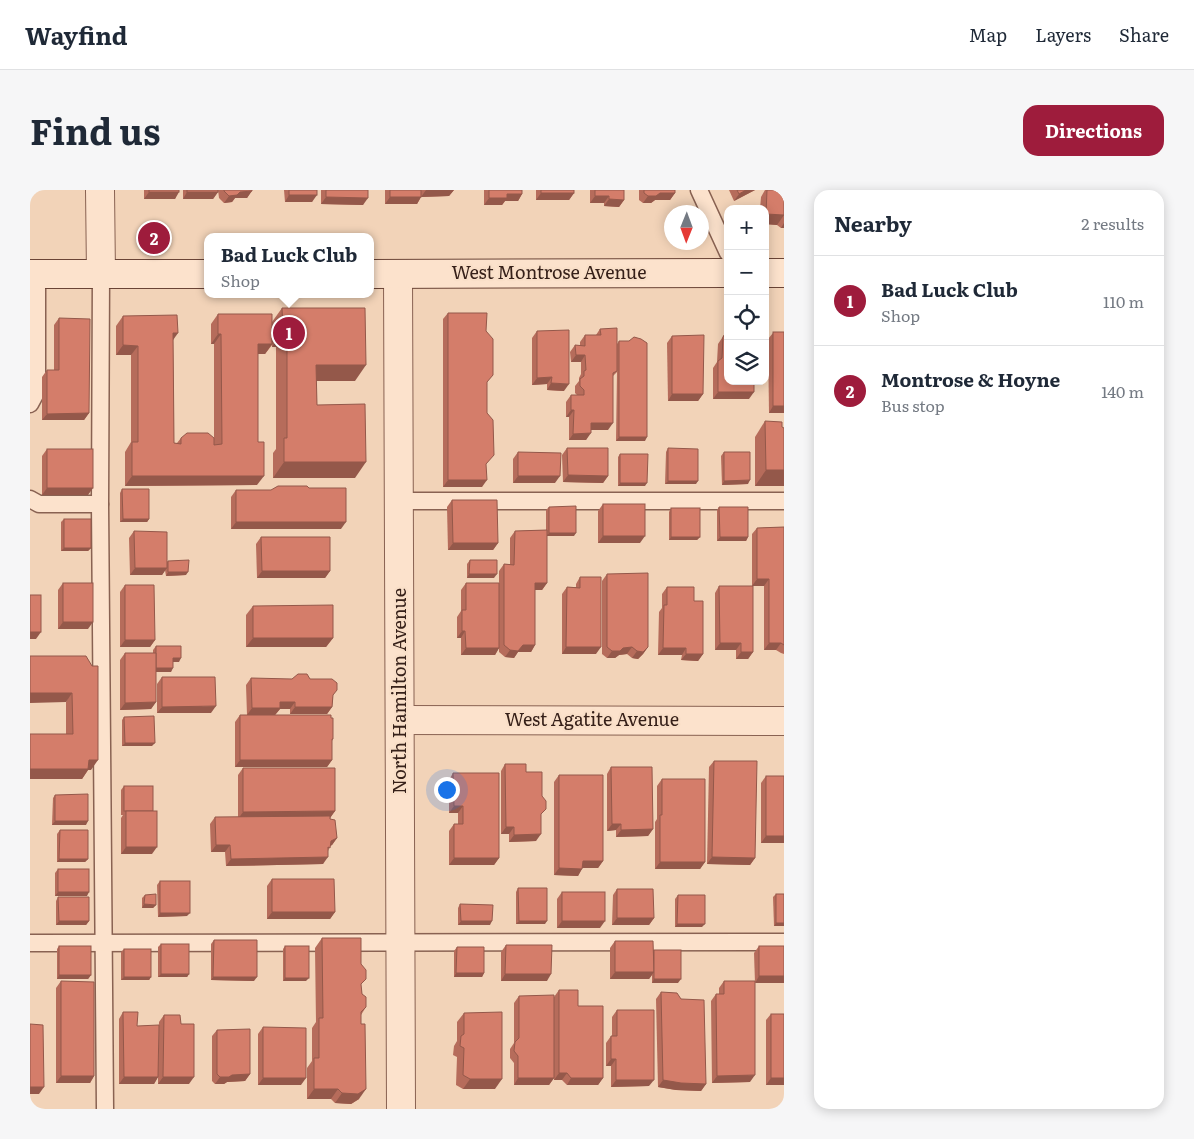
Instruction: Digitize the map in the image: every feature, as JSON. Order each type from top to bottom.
[{"type":"street","points":[[100,190],[101,274]]},
{"type":"street","name":"West Montrose Avenue","points":[[374,274],[724,273]]},
{"type":"street","points":[[769,273],[784,273]]},
{"type":"street","points":[[34,274],[204,274]]},
{"type":"street","name":"North Hamilton Avenue","points":[[398,274],[401,1109]]},
{"type":"street","name":"West Agatite Avenue","points":[[400,720],[784,721]]},
{"type":"lane","points":[[699,190],[727,250]]},
{"type":"lane","points":[[30,404],[37,391],[34,274]]},
{"type":"lane","points":[[101,274],[100,504],[106,1109]]},
{"type":"lane","points":[[30,499],[38,504],[100,504]]},
{"type":"lane","points":[[399,501],[784,501]]},
{"type":"lane","points":[[30,943],[784,942]]},
{"type":"building","points":[[149,190],[179,190],[179,192],[149,192]]},
{"type":"building","points":[[187,190],[218,190],[218,192],[187,192]]},
{"type":"building","points":[[224,190],[252,191],[240,192],[237,195],[229,196]]},
{"type":"building","points":[[289,190],[317,190],[317,195],[289,195]]},
{"type":"building","points":[[326,190],[368,190],[368,198],[326,197]]},
{"type":"building","points":[[390,190],[421,190],[421,197],[390,197]]},
{"type":"building","points":[[489,190],[522,190],[522,194],[507,194],[507,198],[489,198]]},
{"type":"building","points":[[541,190],[574,190],[574,193],[541,193]]},
{"type":"building","points":[[595,190],[624,190],[624,200],[609,199],[609,196],[595,196]]},
{"type":"building","points":[[644,190],[675,190],[675,193],[660,193],[656,196],[648,196],[644,193]]},
{"type":"building","points":[[737,190],[746,190],[739,194]]},
{"type":"building","points":[[767,190],[784,190],[784,215],[769,214],[769,205],[766,205]]},
{"type":"building","points":[[282,308],[365,308],[366,365],[316,365],[317,405],[365,404],[366,462],[284,462],[284,438],[287,438],[287,332],[283,331]]},
{"type":"building","points":[[448,313],[487,313],[486,331],[493,339],[493,375],[487,382],[487,413],[493,420],[494,455],[486,464],[487,480],[448,480]]},
{"type":"building","points":[[218,314],[272,314],[272,344],[258,344],[258,442],[264,442],[264,476],[132,476],[132,442],[138,442],[138,346],[123,345],[123,316],[177,315],[178,333],[173,333],[174,443],[181,444],[181,438],[187,433],[208,433],[214,438],[214,445],[222,444],[221,334],[218,334]]},
{"type":"building","points":[[59,318],[90,319],[89,413],[47,414],[47,370],[59,370]]},
{"type":"building","points":[[617,328],[617,371],[613,373],[613,423],[591,423],[591,433],[573,434],[574,410],[571,410],[571,395],[584,395],[584,390],[580,386],[580,379],[584,376],[584,371],[586,370],[585,355],[576,355],[575,345],[585,346],[585,335],[601,335],[600,329]]},
{"type":"building","points":[[569,330],[569,384],[551,383],[552,377],[537,378],[537,331]]},
{"type":"building","points":[[773,332],[784,332],[784,406],[773,406]]},
{"type":"building","points":[[704,335],[703,394],[672,394],[672,336]]},
{"type":"building","points":[[724,335],[724,385],[754,385],[754,392],[718,392],[718,361],[722,358]]},
{"type":"building","points":[[634,337],[647,343],[647,437],[619,437],[619,341],[629,341]]},
{"type":"building","points":[[765,421],[782,422],[782,427],[784,428],[784,470],[766,470]]},
{"type":"building","points":[[567,448],[608,448],[608,476],[568,475]]},
{"type":"building","points":[[668,448],[698,449],[698,481],[668,481]]},
{"type":"building","points":[[47,449],[93,449],[93,488],[47,488]]},
{"type":"building","points":[[518,452],[561,453],[560,476],[518,476]]},
{"type":"building","points":[[724,452],[750,452],[750,480],[724,481]]},
{"type":"building","points":[[620,454],[648,454],[647,483],[620,483]]},
{"type":"building","points":[[278,486],[346,488],[346,522],[236,522],[236,490],[271,490]]},
{"type":"building","points":[[122,489],[149,489],[149,519],[123,519]]},
{"type":"building","points":[[452,500],[497,500],[498,543],[453,543]]},
{"type":"building","points":[[603,504],[645,504],[645,536],[603,536]]},
{"type":"building","points":[[576,506],[576,533],[549,533],[549,507]]},
{"type":"building","points":[[719,507],[748,507],[748,537],[720,537]]},
{"type":"building","points":[[671,508],[700,508],[700,537],[671,537]]},
{"type":"building","points":[[64,519],[91,519],[91,548],[64,548]]},
{"type":"building","points":[[784,527],[784,645],[781,643],[769,643],[769,579],[757,579],[757,528]]},
{"type":"building","points":[[547,530],[547,583],[535,583],[535,645],[523,645],[518,651],[510,650],[504,645],[504,564],[514,565],[515,531]]},
{"type":"building","points":[[134,531],[167,532],[167,568],[135,568]]},
{"type":"building","points":[[261,537],[330,537],[330,571],[262,571]]},
{"type":"building","points":[[189,560],[188,572],[168,572],[168,561]]},
{"type":"building","points":[[470,560],[497,560],[497,574],[469,574]]},
{"type":"building","points":[[648,573],[648,647],[643,652],[637,651],[632,647],[623,648],[620,651],[612,651],[607,647],[607,574]]},
{"type":"building","points":[[580,577],[601,577],[601,647],[566,647],[567,587],[580,588]]},
{"type":"building","points":[[63,583],[93,583],[93,622],[63,622]]},
{"type":"building","points":[[466,583],[499,583],[499,648],[466,648],[465,631],[462,631],[462,610],[466,610]]},
{"type":"building","points":[[125,585],[154,585],[155,640],[125,640]]},
{"type":"building","points":[[719,586],[753,586],[753,652],[741,652],[741,643],[720,643]]},
{"type":"building","points":[[667,587],[694,587],[694,601],[703,601],[703,654],[686,654],[686,648],[663,648],[664,605],[667,605]]},
{"type":"building","points":[[30,595],[41,595],[41,632],[30,632]]},
{"type":"building","points":[[333,605],[333,638],[253,638],[253,606]]},
{"type":"building","points":[[156,646],[181,646],[181,658],[173,658],[173,668],[156,668]]},
{"type":"building","points":[[125,653],[156,653],[156,702],[125,703]]},
{"type":"building","points":[[30,656],[86,656],[92,666],[98,666],[98,760],[89,760],[88,769],[30,769],[30,734],[73,734],[72,693],[30,693]]},
{"type":"building","points":[[298,674],[307,674],[310,679],[332,679],[337,683],[332,707],[295,707],[295,702],[280,702],[280,708],[252,708],[251,678],[292,679]]},
{"type":"building","points":[[162,677],[215,677],[216,706],[162,707]]},
{"type":"building","points":[[240,715],[331,715],[331,718],[333,718],[332,760],[240,760]]},
{"type":"building","points":[[154,716],[155,743],[125,743],[124,717]]},
{"type":"building","points":[[714,761],[757,761],[755,858],[712,857]]},
{"type":"building","points":[[505,764],[526,764],[526,772],[542,772],[542,796],[546,801],[546,809],[541,814],[541,834],[514,835],[514,827],[506,827]]},
{"type":"building","points":[[611,767],[652,767],[653,829],[621,830],[621,824],[612,824]]},
{"type":"building","points":[[243,768],[335,768],[335,811],[243,812]]},
{"type":"building","points":[[453,773],[499,773],[499,858],[454,858],[454,824],[463,824],[463,806],[454,806]]},
{"type":"building","points":[[559,775],[603,775],[603,861],[583,861],[582,869],[559,868]]},
{"type":"building","points":[[766,776],[784,776],[784,836],[766,836]]},
{"type":"building","points":[[662,779],[705,779],[705,862],[660,862]]},
{"type":"building","points":[[124,786],[153,786],[153,811],[124,811]]},
{"type":"building","points":[[88,794],[88,821],[55,821],[55,795]]},
{"type":"building","points":[[126,811],[157,811],[157,847],[126,847]]},
{"type":"building","points":[[330,816],[330,819],[335,820],[337,838],[331,841],[330,848],[328,847],[328,857],[231,859],[230,845],[216,845],[215,817]]},
{"type":"building","points":[[60,830],[88,830],[88,859],[59,859]]},
{"type":"building","points":[[58,869],[89,869],[89,892],[58,892]]},
{"type":"building","points":[[272,879],[334,879],[335,912],[272,912]]},
{"type":"building","points":[[160,881],[190,881],[190,913],[160,913]]},
{"type":"building","points":[[518,888],[547,888],[547,921],[519,921]]},
{"type":"building","points":[[617,889],[653,889],[654,918],[617,918]]},
{"type":"building","points":[[562,892],[605,892],[605,921],[562,921]]},
{"type":"building","points":[[156,894],[156,905],[144,904],[145,895]]},
{"type":"building","points":[[776,894],[784,894],[784,923],[776,923]]},
{"type":"building","points":[[678,895],[705,895],[705,924],[677,924]]},
{"type":"building","points":[[58,897],[89,897],[89,921],[59,921]]},
{"type":"building","points":[[460,904],[493,905],[492,921],[461,921]]},
{"type":"building","points":[[322,938],[361,938],[361,964],[366,970],[366,979],[361,984],[362,994],[366,997],[366,1007],[361,1012],[361,1024],[365,1024],[366,1089],[358,1094],[342,1093],[338,1089],[314,1089],[314,1058],[319,1058],[319,1018],[323,1018]]},
{"type":"building","points":[[214,940],[257,940],[257,977],[213,977]]},
{"type":"building","points":[[615,941],[653,941],[654,972],[615,972]]},
{"type":"building","points":[[161,944],[189,944],[189,974],[161,974]]},
{"type":"building","points":[[506,945],[552,945],[551,974],[505,974]]},
{"type":"building","points":[[59,946],[91,946],[91,975],[59,975]]},
{"type":"building","points":[[285,946],[309,946],[309,978],[285,978]]},
{"type":"building","points":[[759,946],[784,946],[784,976],[759,976]]},
{"type":"building","points":[[457,947],[484,947],[484,973],[456,973]]},
{"type":"building","points":[[124,949],[151,949],[151,977],[124,977]]},
{"type":"building","points":[[654,950],[681,950],[681,979],[654,979]]},
{"type":"building","points":[[61,981],[94,982],[94,1076],[61,1076]]},
{"type":"building","points":[[724,981],[755,981],[755,1075],[717,1076],[716,994],[724,994]]},
{"type":"building","points":[[559,990],[578,990],[578,1006],[603,1006],[603,1078],[571,1078],[567,1073],[559,1073]]},
{"type":"building","points":[[661,992],[677,993],[681,999],[704,1000],[706,1084],[663,1080]]},
{"type":"building","points":[[554,995],[554,1078],[518,1078],[518,1056],[514,1051],[515,1042],[519,1038],[519,996]]},
{"type":"building","points":[[617,1010],[654,1010],[654,1080],[616,1080],[616,1059],[611,1059],[611,1036],[617,1036]]},
{"type":"building","points":[[123,1012],[138,1012],[137,1026],[159,1025],[158,1077],[124,1077]]},
{"type":"building","points":[[502,1012],[502,1079],[470,1079],[463,1075],[464,1048],[460,1046],[461,1036],[464,1034],[464,1013]]},
{"type":"building","points":[[771,1014],[784,1014],[784,1078],[771,1078]]},
{"type":"building","points":[[164,1015],[180,1015],[181,1024],[194,1024],[194,1077],[163,1077]]},
{"type":"building","points":[[30,1024],[43,1025],[44,1087],[30,1087]]},
{"type":"building","points":[[263,1027],[306,1028],[306,1078],[263,1078]]},
{"type":"building","points":[[250,1029],[250,1074],[220,1077],[217,1074],[217,1030]]},
{"type":"place","name":"Montrose & Hoyne","points":[[154,238]]},
{"type":"place","name":"Bad Luck Club","points":[[289,333]]}]
